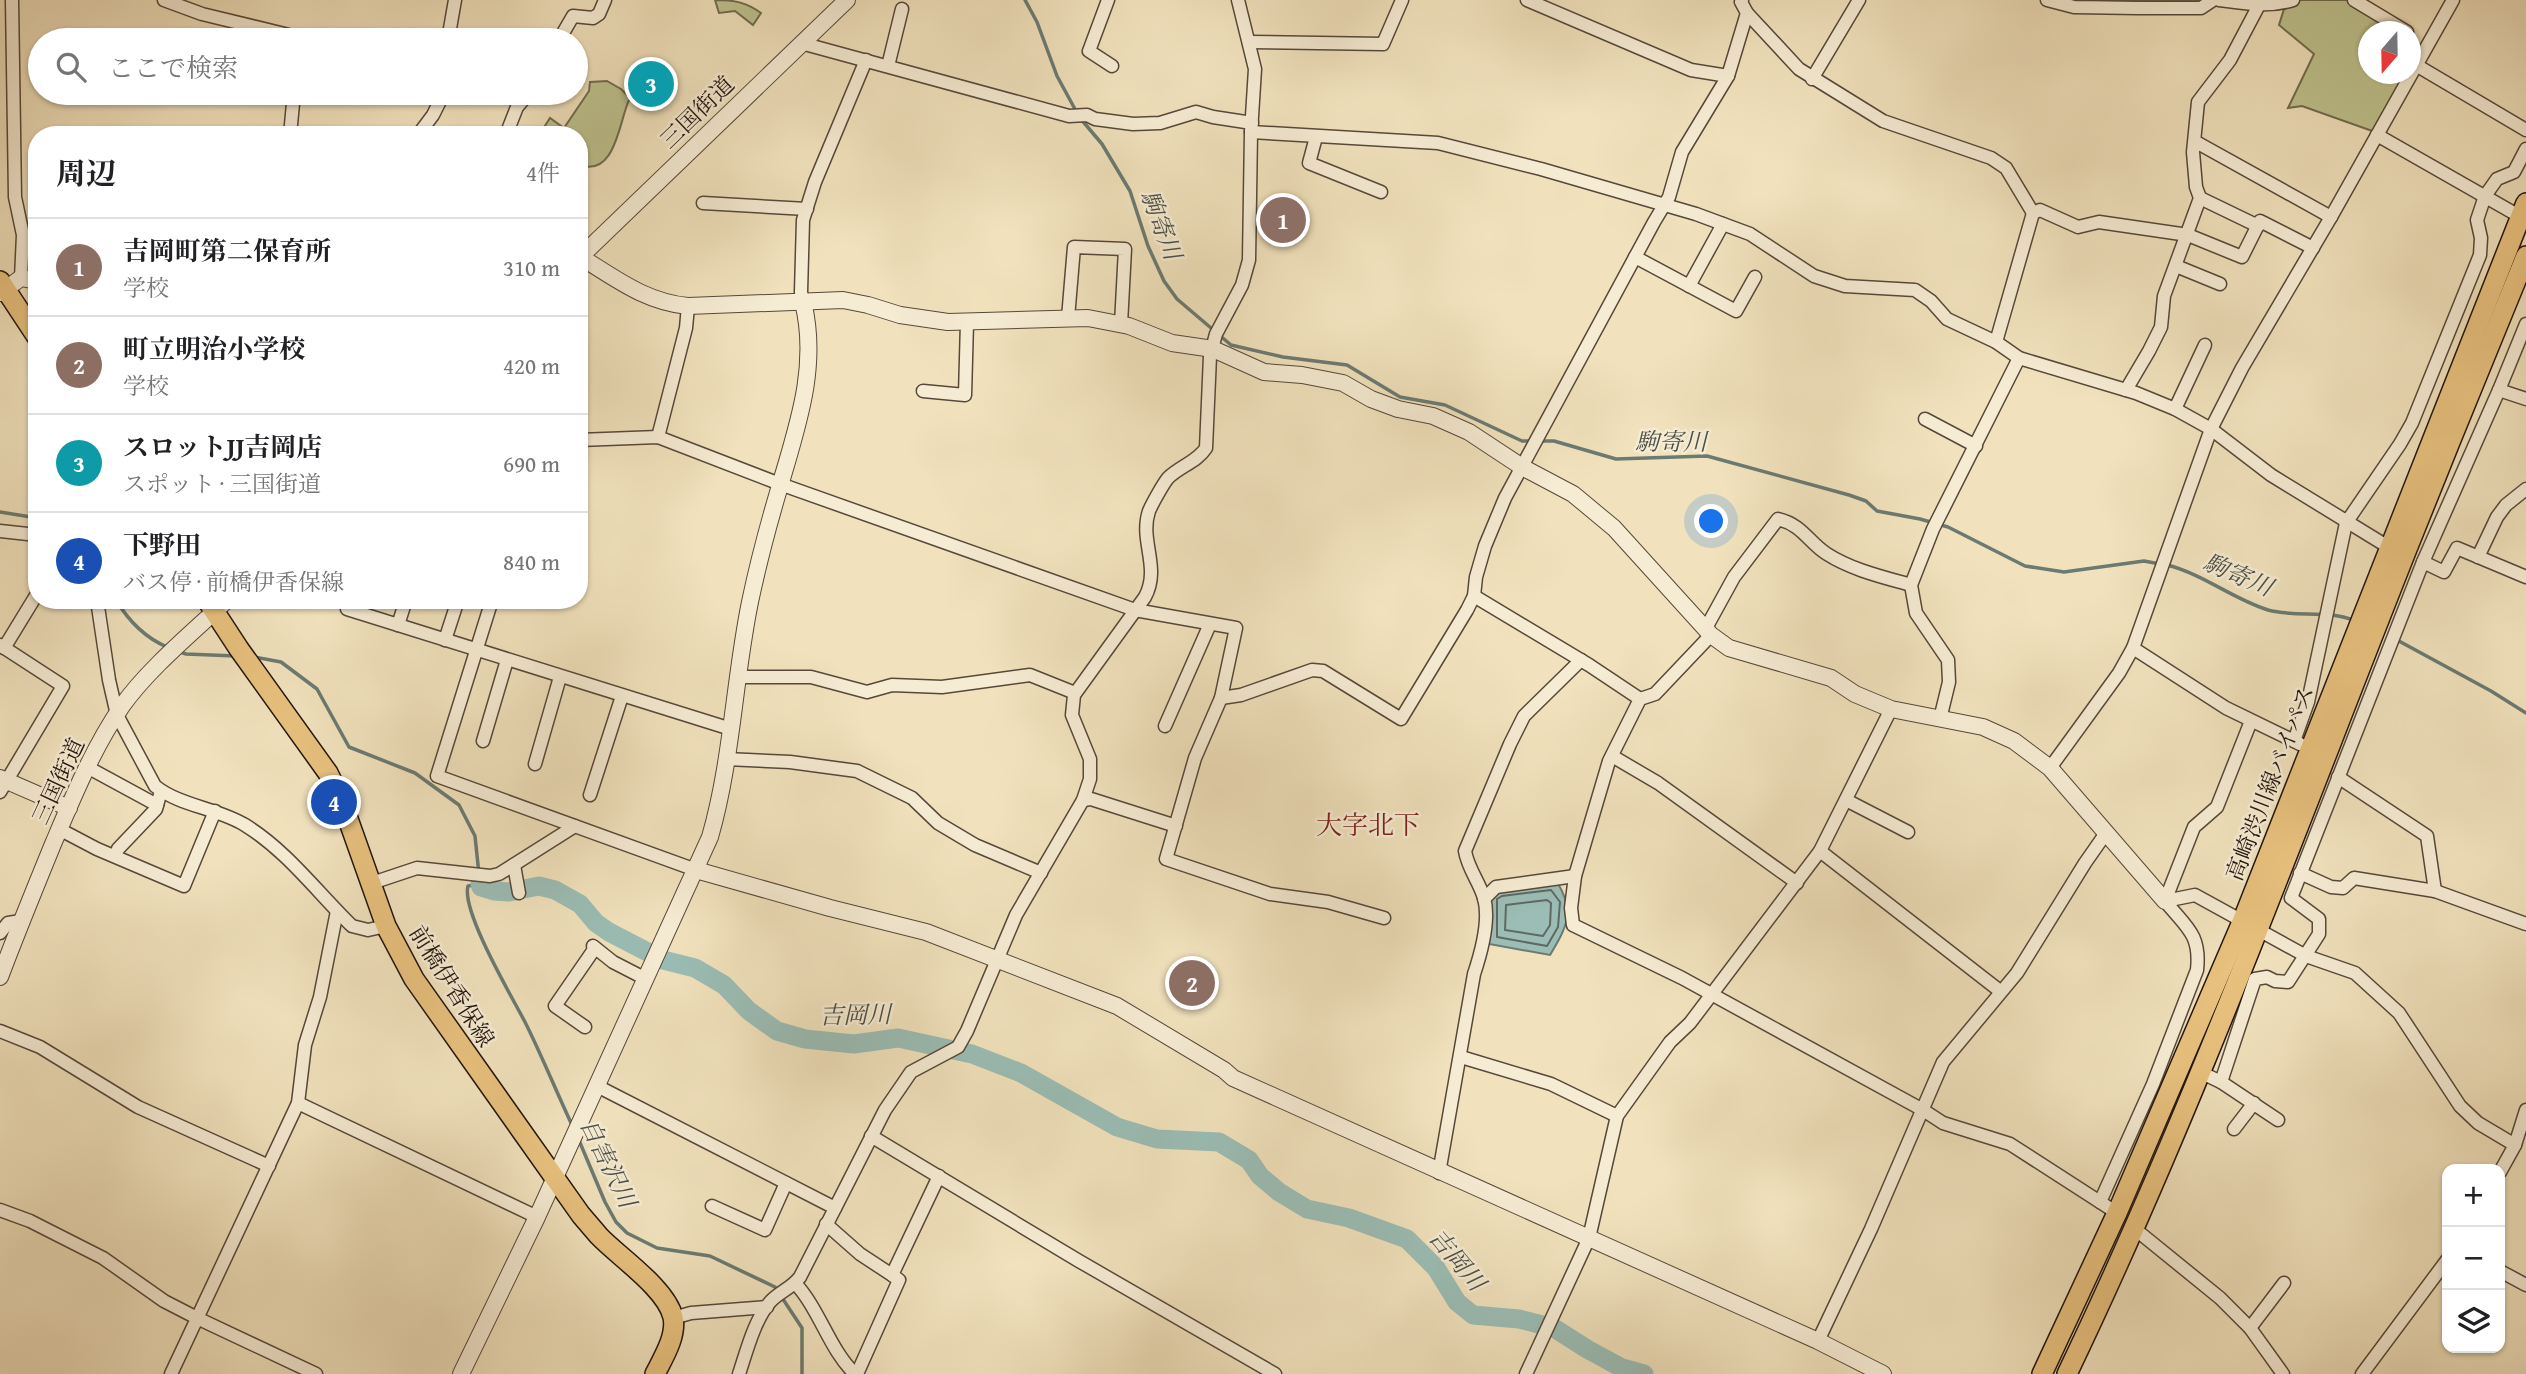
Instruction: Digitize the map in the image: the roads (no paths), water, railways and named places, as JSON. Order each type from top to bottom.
[{"type":"main road","name":"高崎渋川線バイパス","points":[[2067,1374],[2135,1228],[2202,1073],[2250,926],[2302,745],[2390,548],[2524,213]]},
{"type":"main road","name":"高崎渋川線バイパス","points":[[2042,1374],[2108,1208],[2250,926],[2526,256]]},
{"type":"main road","points":[[13,284],[28,317]]},
{"type":"main road","name":"前橋伊香保線","points":[[219,609],[239,649],[328,773],[342,803],[386,926],[414,979],[581,1215],[598,1235],[657,1291],[673,1318]]},
{"type":"main road","points":[[655,1374],[670,1341],[673,1318]]},
{"type":"street","points":[[12,0],[15,197],[23,235],[13,284]]},
{"type":"street","points":[[164,0],[202,14],[260,28]]},
{"type":"street","points":[[450,28],[455,0]]},
{"type":"street","points":[[566,28],[573,16],[593,19],[599,14],[604,0]]},
{"type":"street","name":"三国街道","points":[[588,249],[847,0]]},
{"type":"street","points":[[1108,0],[1088,51],[1112,66]]},
{"type":"street","points":[[739,1374],[752,1336],[769,1303],[793,1286],[885,1110],[911,1072],[958,1047],[1016,915],[1083,800],[1090,779],[1090,759],[1072,715],[1075,693],[1152,584],[1147,536],[1149,510],[1167,479],[1201,456],[1206,448],[1210,356],[1216,334],[1242,285],[1249,260],[1255,69],[1238,0]]},
{"type":"street","points":[[1249,42],[1383,44],[1402,0]]},
{"type":"street","points":[[1527,0],[1691,70],[1728,76]]},
{"type":"street","points":[[1742,0],[1747,13],[1799,69],[1812,79],[1883,121],[1991,158],[2006,167],[2033,212],[1996,342]]},
{"type":"street","points":[[1812,79],[1859,0]]},
{"type":"street","points":[[2047,0],[2074,7],[2138,8],[2201,8],[2216,0],[2259,5],[2293,0]]},
{"type":"street","points":[[2354,0],[2389,21]]},
{"type":"street","points":[[2421,56],[2453,0]]},
{"type":"street","points":[[2126,390],[2161,327],[2164,296],[2200,198],[2196,187],[2193,152],[2199,102],[2230,60],[2259,5]]},
{"type":"street","points":[[888,66],[902,9]]},
{"type":"street","points":[[1221,698],[1241,695],[1312,670],[1323,671],[1401,719],[1474,596],[1476,577],[1485,546],[1506,498],[1665,206],[1682,152],[1728,76],[1747,13]]},
{"type":"street","points":[[2421,40],[2428,44]]},
{"type":"street","points":[[801,43],[1069,116],[1079,115],[1133,124],[1160,123],[1196,112],[1252,127],[1316,137],[1438,144],[1541,169],[1723,224],[1750,234],[1814,276],[1845,286],[1915,290],[1931,301],[1947,319],[1996,342],[2019,358],[2126,390],[2175,409],[2211,429],[2271,475],[2390,548]]},
{"type":"street","points":[[461,1374],[537,1217],[696,870],[717,811],[741,650],[758,566],[800,418],[808,380],[809,350],[801,292],[803,220],[815,182],[866,60]]},
{"type":"street","points":[[2421,68],[2526,130]]},
{"type":"street","points":[[2050,768],[2119,673],[2133,648],[2211,429],[2242,368],[2405,84]]},
{"type":"street","points":[[291,126],[293,105]]},
{"type":"street","points":[[425,126],[438,105]]},
{"type":"street","points":[[510,126],[519,105]]},
{"type":"street","points":[[2377,135],[2484,196],[2524,213]]},
{"type":"street","points":[[1316,137],[1310,163],[1381,192]]},
{"type":"street","points":[[2196,142],[2331,217]]},
{"type":"street","points":[[2133,648],[2226,708],[2302,745],[2308,702],[2346,523],[2412,423],[2480,255],[2481,238],[2477,220],[2484,196],[2497,179],[2514,172],[2526,149]]},
{"type":"street","points":[[2200,198],[2258,226]]},
{"type":"street","points":[[703,203],[807,209]]},
{"type":"street","points":[[2033,212],[2040,210],[2078,227],[2099,222],[2188,235],[2242,257],[2260,221],[2313,248]]},
{"type":"street","points":[[1689,286],[1723,224]]},
{"type":"street","points":[[1068,318],[1074,247],[1125,249],[1121,324]]},
{"type":"street","points":[[1635,257],[1736,311],[1755,277]]},
{"type":"street","points":[[588,262],[624,285],[651,299],[668,304],[688,306],[843,300],[924,320],[1088,318],[1121,324],[1172,343],[1213,349],[1264,372],[1302,375],[1343,383],[1398,410],[1433,416],[1469,432],[1522,467],[1573,494],[1614,528],[1709,632],[1729,648],[1831,678],[1855,694],[1891,709],[1983,727],[2026,748],[2050,768],[2165,901],[2197,940],[2199,951],[2197,970],[2108,1208],[2010,1144],[1943,1123],[1710,995],[1573,925],[1571,908],[1575,876],[1612,756],[1640,699],[1655,694],[1709,632],[1734,577],[1778,519],[1800,528],[1827,554],[1865,571],[1911,585]]},
{"type":"street","points":[[2176,265],[2220,284]]},
{"type":"street","points":[[657,437],[686,328],[688,306]]},
{"type":"street","points":[[923,391],[965,395],[967,321]]},
{"type":"street","points":[[2221,1082],[2255,979],[2267,977],[2288,982],[2319,934],[2319,919],[2291,898],[2423,562],[2500,390],[2526,324]]},
{"type":"street","points":[[2175,409],[2205,345]]},
{"type":"street","points":[[1940,719],[1949,682],[1948,660],[1916,613],[1911,585],[1933,529],[2019,358]]},
{"type":"street","points":[[2500,390],[2526,400]]},
{"type":"street","points":[[1925,419],[1976,446]]},
{"type":"street","points":[[588,440],[657,437],[780,484],[1135,610],[1236,628],[1221,698],[1195,758],[1166,859],[1270,894],[1328,902],[1384,918]]},
{"type":"street","points":[[2478,557],[2497,517],[2506,505],[2526,489]]},
{"type":"street","points":[[0,531],[28,534]]},
{"type":"street","points":[[2423,562],[2444,572],[2457,548],[2526,576]]},
{"type":"street","points":[[1474,596],[1640,699]]},
{"type":"street","points":[[28,607],[2,646],[63,686],[2,783],[69,808]]},
{"type":"street","points":[[98,609],[117,715],[155,786],[161,791],[215,811],[248,827],[279,850],[352,926],[361,930],[386,926]]},
{"type":"street","name":"三国街道","points":[[0,977],[87,767],[129,698],[212,609]]},
{"type":"street","points":[[347,609],[730,729]]},
{"type":"street","points":[[398,625],[403,609]]},
{"type":"street","points":[[445,640],[455,609]]},
{"type":"street","points":[[489,609],[437,776],[696,870],[926,932],[1117,1006],[1233,1078],[1439,1173],[1818,1341],[1884,1374]]},
{"type":"street","points":[[1165,726],[1210,624]]},
{"type":"street","points":[[483,741],[507,660]]},
{"type":"street","points":[[1439,1173],[1474,974],[1484,945],[1484,899],[1467,862],[1465,851],[1524,716],[1581,660]]},
{"type":"street","points":[[739,677],[811,677],[867,692],[892,685],[942,687],[1030,675],[1075,693]]},
{"type":"street","points":[[535,764],[561,677]]},
{"type":"street","points":[[590,794],[622,695]]},
{"type":"street","points":[[1526,1374],[1589,1238],[1617,1116],[1670,1042],[1690,1023],[1820,851],[1891,709]]},
{"type":"street","points":[[2165,901],[2194,827],[2217,807],[2251,721]]},
{"type":"street","points":[[1612,756],[1658,783],[1797,883]]},
{"type":"street","points":[[726,759],[790,762],[856,771],[912,798],[938,823],[975,845],[1041,873]]},
{"type":"street","points":[[87,767],[157,805]]},
{"type":"street","points":[[2338,778],[2427,836],[2435,891]]},
{"type":"street","points":[[115,856],[118,849],[157,805],[161,791]]},
{"type":"street","points":[[1083,800],[1091,799],[1176,826]]},
{"type":"street","points":[[1846,800],[1908,832]]},
{"type":"street","points":[[60,829],[184,886],[215,811]]},
{"type":"street","points":[[369,884],[417,868],[490,876],[514,865],[575,826]]},
{"type":"street","points":[[1818,1341],[1871,1229],[1943,1062],[2017,973],[2106,833]]},
{"type":"street","points":[[1820,851],[2000,991]]},
{"type":"street","points":[[514,865],[518,887]]},
{"type":"street","points":[[2301,873],[2331,887],[2343,888],[2354,878],[2435,891],[2526,924]]},
{"type":"street","points":[[1484,899],[1496,887],[1575,876]]},
{"type":"street","points":[[2165,901],[2195,895],[2306,956],[2354,973],[2399,1013],[2460,1106],[2478,1123],[2515,1145]]},
{"type":"street","points":[[171,1374],[298,1103],[305,1045],[320,998],[337,911]]},
{"type":"street","points":[[0,933],[8,923],[21,921]]},
{"type":"street","points":[[585,1027],[555,1006],[594,947],[613,962],[648,975]]},
{"type":"street","points":[[0,1031],[40,1047],[138,1107],[269,1166]]},
{"type":"street","points":[[1461,1057],[1551,1084],[1617,1116]]},
{"type":"street","points":[[2202,1073],[2221,1082],[2278,1120]]},
{"type":"street","points":[[597,1086],[835,1208]]},
{"type":"street","points":[[298,1103],[537,1217]]},
{"type":"street","points":[[2234,1129],[2254,1103]]},
{"type":"street","points":[[2504,1164],[2515,1145],[2526,1110]]},
{"type":"street","points":[[871,1136],[1275,1374]]},
{"type":"street","points":[[892,1275],[939,1176]]},
{"type":"street","points":[[712,1206],[765,1230],[786,1183]]},
{"type":"street","points":[[0,1209],[103,1258],[164,1301],[316,1374]]},
{"type":"street","points":[[793,1286],[807,1296],[845,1364],[856,1374],[899,1280],[860,1254],[826,1224]]},
{"type":"street","points":[[2135,1228],[2220,1298],[2250,1328],[2283,1374]]},
{"type":"street","points":[[2370,1371],[2442,1267]]},
{"type":"street","points":[[2505,1273],[2526,1285]]},
{"type":"street","points":[[2250,1328],[2284,1283]]},
{"type":"street","points":[[673,1318],[691,1313],[769,1303]]},
{"type":"water","points":[[1557,882],[1566,902],[1567,920],[1550,955],[1489,944],[1489,897],[1498,889]]},
{"type":"waterway","name":"駒寄川","points":[[1025,0],[1037,22],[1057,76],[1076,111]]},
{"type":"waterway","name":"駒寄川","points":[[1080,118],[1102,144],[1130,191],[1148,246],[1164,281],[1177,299],[1231,345],[1283,357],[1347,365],[1400,397],[1445,405],[1522,441],[1531,441]]},
{"type":"waterway","name":"駒寄川","points":[[1539,441],[1554,441],[1616,459],[1707,456],[1849,495],[1866,501],[1877,511],[1948,527],[2025,566],[2064,572],[2144,561],[2160,564]]},
{"type":"waterway","name":"吉岡川","points":[[0,512],[28,517]]},
{"type":"waterway","name":"駒寄川","points":[[2167,565],[2193,574],[2268,610],[2334,615],[2355,621]]},
{"type":"waterway","name":"吉岡川","points":[[122,609],[138,628],[167,647]]},
{"type":"waterway","name":"駒寄川","points":[[2397,640],[2526,713]]},
{"type":"waterway","name":"吉岡川","points":[[178,651],[186,654],[236,656]]},
{"type":"waterway","name":"吉岡川","points":[[254,657],[281,662],[317,689],[349,747],[415,773],[459,805],[475,836],[480,884],[468,886],[472,914],[572,1125]]},
{"type":"waterway","name":"吉岡川","points":[[480,884],[481,887],[494,891],[509,892],[539,886],[555,890],[580,904],[596,923],[609,932],[663,960],[695,968],[724,985],[749,1011],[777,1031],[805,1039],[854,1044],[898,1038],[972,1054],[1021,1073],[1117,1127],[1157,1139],[1219,1142],[1249,1160],[1260,1176],[1279,1192],[1307,1209],[1349,1218],[1407,1239],[1436,1268],[1457,1302],[1473,1315],[1519,1319],[1554,1328],[1622,1368],[1644,1374]]},
{"type":"waterway","name":"自害沢川","points":[[578,1138],[605,1202],[616,1222],[627,1233],[657,1248],[710,1256],[775,1287],[802,1328],[802,1374]]},
{"type":"place","name":"スロットJJ吉岡店","points":[[651,84]]},
{"type":"place","name":"吉岡町第二保育所","points":[[1283,220]]},
{"type":"place","name":"下野田","points":[[334,802]]},
{"type":"place","name":"町立明治小学校","points":[[1192,983]]},
{"type":"district","name":"大字北下","points":[[1368,825]]}]
